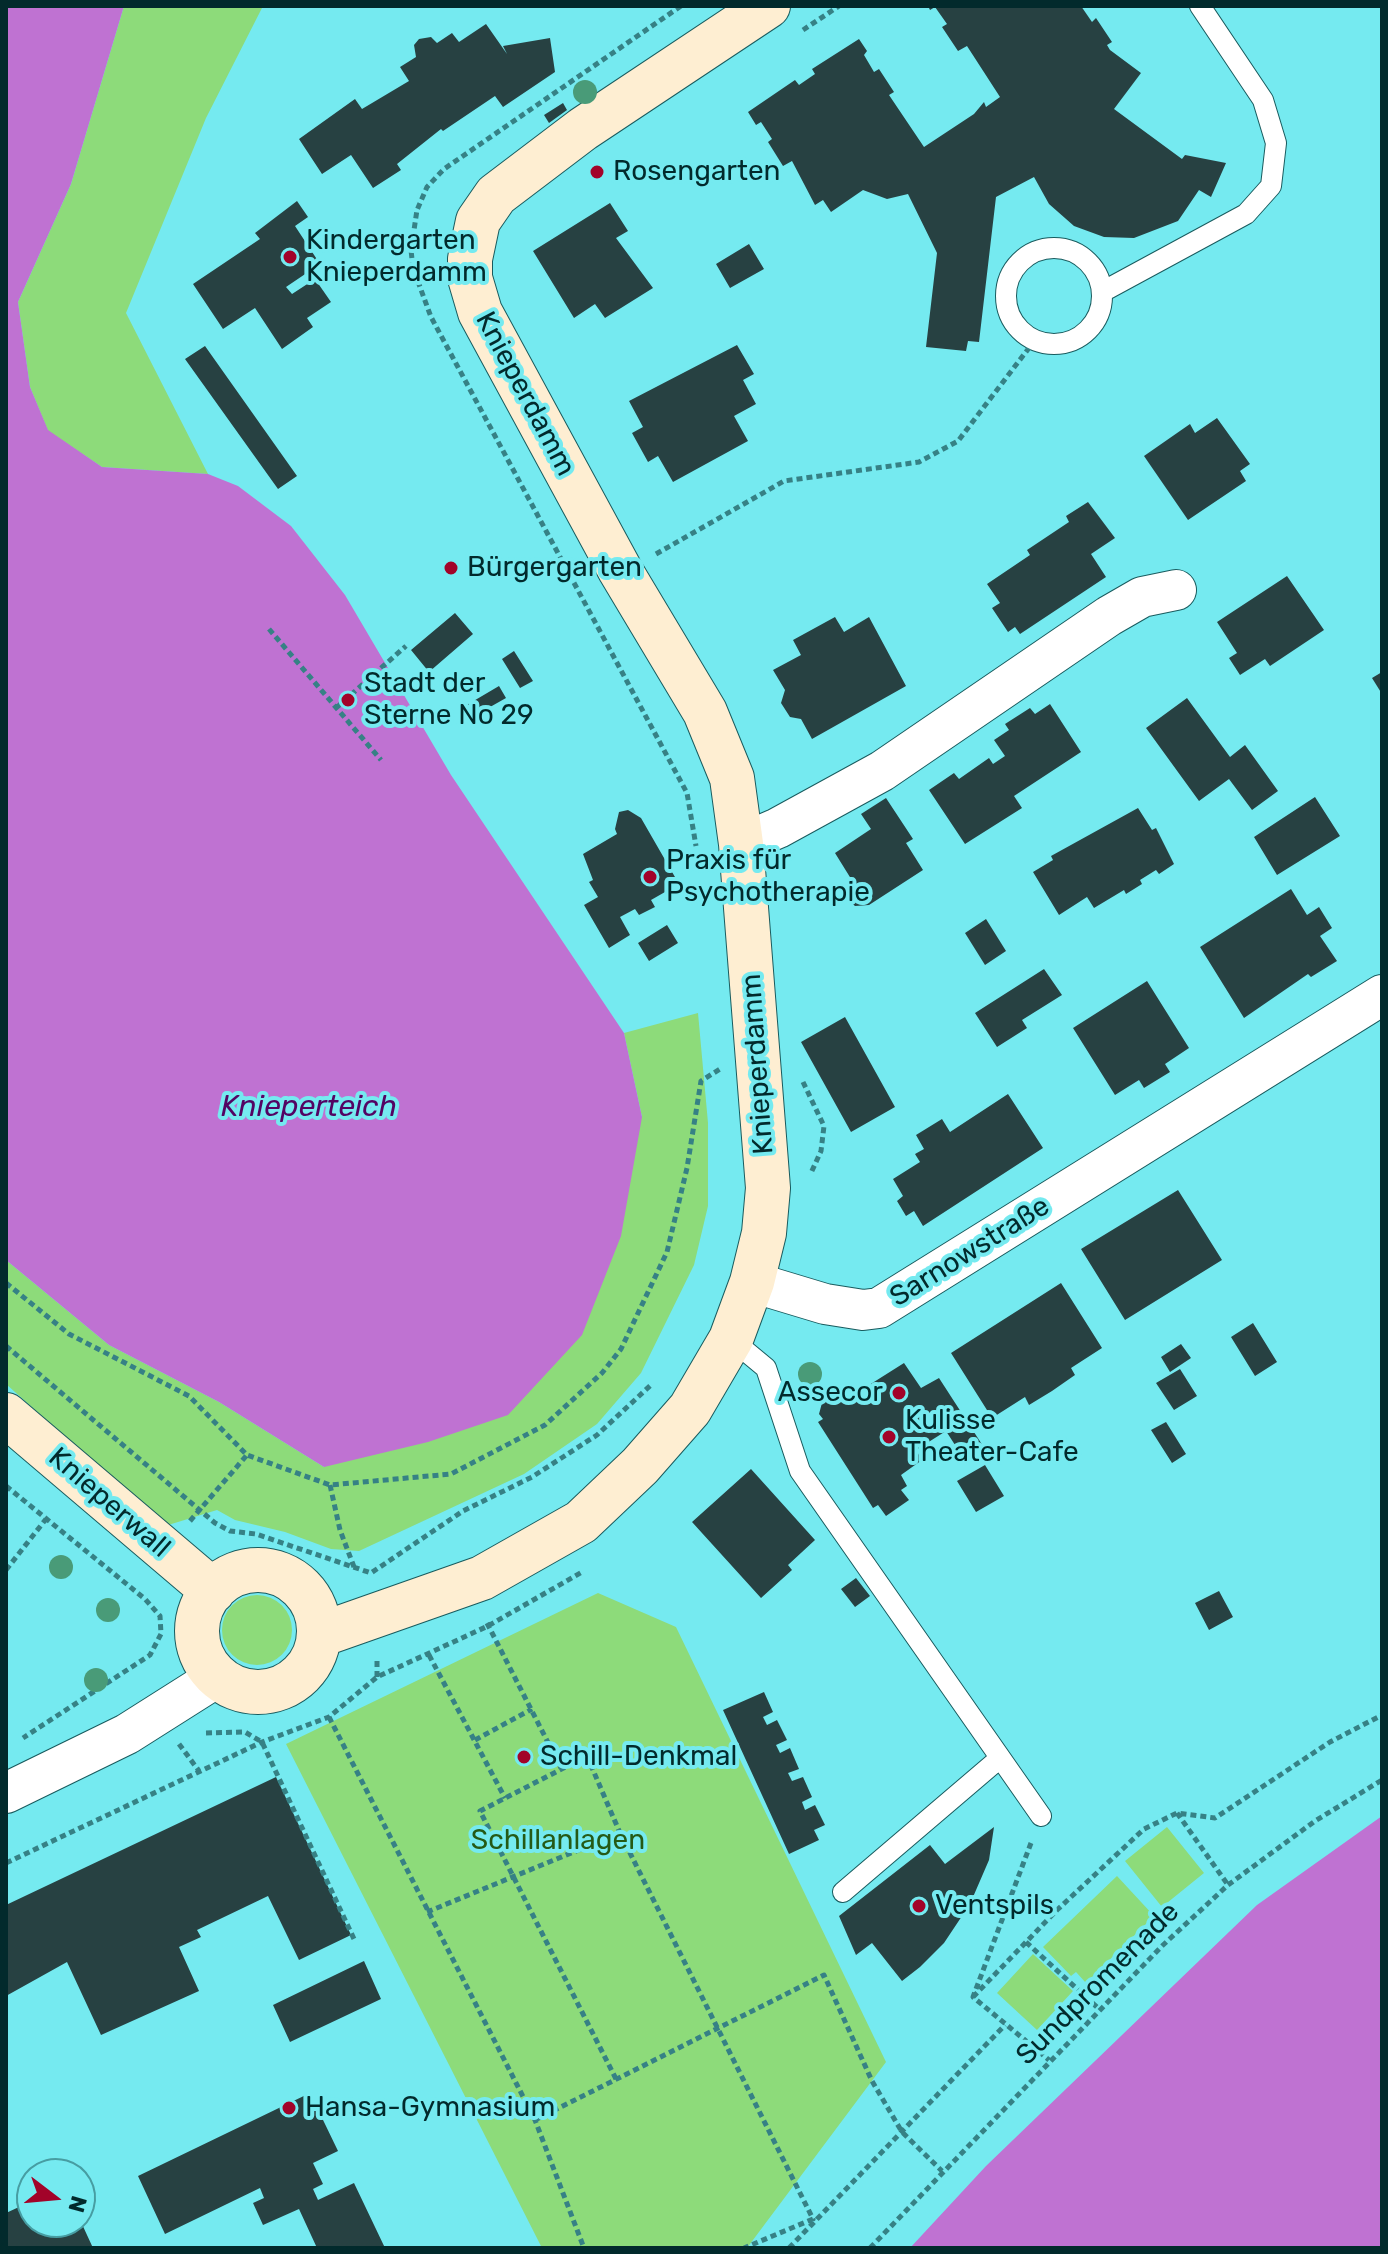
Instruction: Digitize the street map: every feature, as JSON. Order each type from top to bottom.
[{"type":"street","name":"Knieperdamm","points":[[752,1282],[764,1233],[768,1188],[732,1060],[741,844],[732,778],[705,712],[620,570],[480,312],[470,278],[471,240],[478,221],[496,195],[529,168],[768,6]]},
{"type":"street","points":[[741,844],[778,828],[882,771],[1109,616],[1142,597],[1176,590]]},
{"type":"street","name":"Sarnowstraße","points":[[752,1282],[825,1304],[863,1310],[879,1308],[1382,995]]},
{"type":"street","points":[[320,1635],[469,1583],[568,1529],[591,1512],[640,1466],[690,1409],[731,1339],[752,1282]]},
{"type":"street","name":"Knieperwall","points":[[6,1415],[213,1591]]},
{"type":"street","points":[[263,1570],[282,1574],[298,1584],[310,1598],[318,1616],[320,1635],[315,1654],[305,1670],[290,1684],[272,1691],[253,1692],[233,1687],[217,1677],[198,1644],[197,1625],[202,1607],[227,1578],[245,1571],[263,1570]]},
{"type":"street","points":[[6,1793],[127,1734],[217,1677]]},
{"type":"lane","points":[[1102,292],[1246,214],[1271,186],[1276,143],[1263,100],[1200,6]]},
{"type":"lane","points":[[1048,249],[1063,249],[1090,264],[1099,277],[1102,292],[1097,316],[1082,335],[1067,343],[1051,344],[1035,340],[1022,332],[1007,305],[1011,275],[1021,262],[1048,249]]},
{"type":"lane","points":[[731,1339],[766,1368],[800,1471],[1041,1816]]},
{"type":"lane","points":[[843,1892],[1000,1758]]},
{"type":"path","points":[[681,6],[444,169],[427,187],[422,199],[411,250],[413,268],[431,317],[687,793],[697,852]]},
{"type":"path","points":[[620,570],[784,481],[919,462],[958,441],[1035,340]]},
{"type":"path","points":[[269,629],[381,760]]},
{"type":"path","points":[[336,708],[406,646]]},
{"type":"path","points":[[721,1084],[732,1060]]},
{"type":"path","points":[[6,1283],[69,1334],[189,1396],[247,1455],[330,1485],[451,1474],[545,1425],[602,1373],[621,1349],[667,1252],[687,1168],[701,1081],[732,1060]]},
{"type":"path","points":[[801,1080],[824,1126],[821,1151],[811,1173]]},
{"type":"path","points":[[6,1346],[200,1511],[230,1531],[277,1540],[371,1573],[463,1511],[532,1477],[597,1435],[652,1385],[660,1373]]},
{"type":"path","points":[[200,1511],[247,1455]]},
{"type":"path","points":[[330,1485],[340,1530],[354,1568]]},
{"type":"path","points":[[6,1486],[145,1599],[160,1616],[161,1634],[150,1655],[19,1740]]},
{"type":"path","points":[[6,1570],[46,1519]]},
{"type":"path","points":[[469,1583],[561,1768]]},
{"type":"path","points":[[429,1655],[505,1798]]},
{"type":"path","points":[[6,1863],[262,1742],[329,1717],[377,1677]]},
{"type":"path","points":[[475,1740],[532,1709]]},
{"type":"path","points":[[973,1997],[1144,1829],[1177,1813],[1215,1818],[1330,1742],[1382,1715]]},
{"type":"path","points":[[329,1717],[535,2120],[584,2248]]},
{"type":"path","points":[[200,1734],[245,1732],[262,1742],[354,1939]]},
{"type":"path","points":[[179,1744],[190,1739]]},
{"type":"path","points":[[616,2079],[480,1811],[587,1756],[620,1833],[813,2219]]},
{"type":"path","name":"Sundpromenade","points":[[870,2248],[1099,2009],[1228,1885],[1315,1821],[1382,1780]]},
{"type":"path","points":[[1177,1813],[1228,1885]]},
{"type":"path","points":[[973,1997],[1041,1816]]},
{"type":"path","points":[[427,1912],[620,1833]]},
{"type":"path","points":[[1026,1942],[1099,2009]]},
{"type":"path","points":[[535,2120],[824,1975],[872,2081],[902,2132],[942,2171]]},
{"type":"path","points":[[973,1997],[1049,2060]]},
{"type":"path","points":[[789,2248],[813,2219],[1005,2025]]},
{"type":"path","points":[[744,2248],[813,2219]]},
{"type":"green space","points":[[124,6],[263,6],[206,118],[126,313],[208,474],[102,467],[48,431],[30,387],[18,302],[71,184]]},
{"type":"green space","points":[[698,1013],[708,1123],[708,1206],[694,1265],[641,1373],[597,1424],[524,1474],[359,1551],[331,1549],[285,1532],[235,1520],[217,1510],[165,1526],[6,1384],[6,1260],[109,1345],[219,1402],[324,1467],[642,1117],[624,1033]]},
{"type":"green space","name":"Schillanlagen","points":[[598,1593],[676,1627],[886,2062],[747,2248],[542,2248],[286,1744]]},
{"type":"green space","points":[[250,1595],[264,1595],[286,1610],[292,1630],[290,1643],[282,1655],[264,1665],[250,1665],[228,1650],[222,1637],[222,1623],[237,1601]]},
{"type":"green space","points":[[1167,1827],[1204,1873],[1162,1907],[1125,1861]]},
{"type":"green space","points":[[1117,1876],[1154,1916],[1086,1983],[1076,1972],[1071,1976],[1043,1947]]},
{"type":"green space","points":[[1033,1954],[1073,1991],[1037,2030],[997,1993]]},
{"type":"water","name":"Knieperteich","points":[[6,6],[124,6],[71,184],[18,302],[30,387],[48,430],[102,467],[208,474],[238,486],[291,526],[345,595],[451,775],[624,1033],[642,1117],[621,1236],[582,1335],[508,1415],[428,1442],[324,1467],[219,1402],[109,1345],[6,1260]]},
{"type":"water","points":[[1382,1816],[1382,2248],[910,2248],[986,2166],[1257,1905]]},
{"type":"building","points":[[928,6],[1081,6],[1092,22],[1096,18],[1112,42],[1107,45],[1110,50],[1141,73],[1114,109],[1182,159],[1185,155],[1226,163],[1211,197],[1199,190],[1178,221],[1134,238],[1104,237],[1074,226],[1049,204],[1034,177],[996,197],[979,342],[968,341],[966,351],[926,347],[937,253],[908,194],[887,199],[863,190],[831,212],[823,200],[815,205],[792,161],[783,166],[768,142],[772,139],[761,122],[756,125],[748,112],[795,80],[799,85],[815,74],[812,69],[859,39],[874,72],[879,69],[894,92],[889,95],[924,147],[974,114],[984,102],[986,107],[1000,97],[967,46],[958,51],[942,27],[947,24],[935,7],[930,10]]},
{"type":"building","points":[[486,24],[507,54],[503,46],[550,38],[555,72],[503,107],[495,96],[443,131],[441,129],[397,164],[401,170],[373,188],[351,155],[322,174],[299,139],[355,99],[362,109],[409,81],[400,67],[416,57],[414,45],[419,39],[431,37],[437,43],[452,33],[459,42]]},
{"type":"building","points":[[563,103],[567,110],[549,123],[544,115]]},
{"type":"building","points":[[297,201],[308,217],[295,226],[320,264],[286,287],[292,294],[315,279],[331,302],[307,318],[313,327],[282,349],[255,308],[223,329],[193,284],[260,239],[255,233]]},
{"type":"building","points":[[610,203],[628,231],[616,238],[653,288],[605,318],[595,304],[574,318],[533,251]]},
{"type":"building","points":[[749,244],[764,269],[730,288],[716,264]]},
{"type":"building","points":[[737,345],[754,374],[743,380],[756,404],[734,416],[748,441],[673,482],[658,456],[648,462],[632,433],[643,427],[629,401]]},
{"type":"building","points":[[205,346],[297,476],[278,489],[185,359]]},
{"type":"building","points":[[1217,418],[1250,464],[1240,471],[1246,481],[1188,520],[1144,456],[1190,424],[1195,433]]},
{"type":"building","points":[[1088,502],[1115,538],[1091,554],[1106,577],[1020,634],[1015,627],[1008,632],[992,608],[1000,603],[987,584],[1030,555],[1027,550],[1069,522],[1066,516]]},
{"type":"building","points":[[1287,576],[1324,630],[1270,666],[1265,659],[1240,675],[1229,658],[1237,653],[1217,622]]},
{"type":"building","points":[[455,613],[473,634],[429,672],[411,650]]},
{"type":"building","points":[[835,617],[844,632],[869,617],[906,686],[812,739],[801,719],[790,717],[781,703],[785,690],[773,670],[801,655],[793,640]]},
{"type":"building","points":[[514,651],[533,681],[520,688],[502,659]]},
{"type":"building","points":[[1382,672],[1382,694],[1372,678]]},
{"type":"building","points":[[499,686],[506,698],[467,720],[460,709]]},
{"type":"building","points":[[1187,698],[1230,757],[1245,745],[1278,791],[1252,810],[1229,779],[1199,801],[1146,728]]},
{"type":"building","points":[[1050,704],[1081,752],[1014,796],[1022,808],[965,844],[929,790],[954,773],[959,779],[989,758],[993,764],[1005,756],[994,740],[1009,730],[1005,724],[1030,708],[1035,714]]},
{"type":"building","points":[[1315,797],[1340,836],[1277,875],[1254,837]]},
{"type":"building","points":[[886,798],[913,839],[906,843],[923,870],[869,905],[855,906],[844,896],[846,887],[853,882],[835,853],[871,829],[861,814]]},
{"type":"building","points":[[1138,808],[1152,830],[1156,828],[1174,864],[1159,874],[1156,870],[1140,880],[1142,884],[1126,894],[1124,890],[1094,908],[1087,897],[1059,915],[1033,872],[1053,860],[1051,856]]},
{"type":"building","points":[[628,810],[641,818],[679,884],[651,900],[655,907],[639,915],[635,909],[620,917],[630,935],[609,948],[584,905],[598,897],[589,882],[593,880],[583,854],[617,834],[615,829],[619,812]]},
{"type":"building","points":[[1291,889],[1307,915],[1319,907],[1332,928],[1320,936],[1337,961],[1311,977],[1308,974],[1244,1018],[1200,947]]},
{"type":"building","points":[[986,919],[1006,951],[985,965],[965,933]]},
{"type":"building","points":[[667,925],[678,943],[649,961],[638,943]]},
{"type":"building","points":[[1044,969],[1062,995],[1022,1020],[1027,1028],[997,1047],[975,1013]]},
{"type":"building","points":[[1147,981],[1189,1048],[1165,1064],[1170,1072],[1144,1088],[1139,1080],[1115,1095],[1073,1028]]},
{"type":"building","points":[[845,1017],[895,1107],[851,1132],[801,1042]]},
{"type":"building","points":[[1008,1094],[1043,1148],[923,1226],[914,1211],[906,1216],[897,1201],[903,1196],[893,1179],[920,1162],[915,1154],[924,1149],[916,1135],[942,1119],[950,1132]]},
{"type":"building","points":[[1178,1190],[1222,1260],[1125,1320],[1081,1249]]},
{"type":"building","points":[[1061,1283],[1102,1348],[1071,1368],[1075,1375],[1052,1391],[1029,1405],[1025,1397],[992,1418],[951,1353]]},
{"type":"building","points":[[1253,1323],[1277,1362],[1255,1376],[1231,1337]]},
{"type":"building","points":[[1181,1344],[1191,1358],[1170,1372],[1161,1357]]},
{"type":"building","points":[[904,1363],[921,1388],[939,1378],[983,1446],[964,1459],[946,1431],[916,1450],[922,1460],[901,1475],[907,1486],[901,1490],[909,1500],[886,1516],[878,1505],[873,1508],[818,1422],[823,1419],[819,1414],[822,1403],[833,1396],[844,1398],[847,1403],[847,1399]]},
{"type":"building","points":[[1180,1369],[1197,1396],[1174,1410],[1156,1383]]},
{"type":"building","points":[[1166,1422],[1186,1454],[1172,1463],[1151,1430]]},
{"type":"building","points":[[985,1465],[1004,1496],[976,1512],[957,1481]]},
{"type":"building","points":[[751,1469],[815,1540],[788,1565],[792,1570],[761,1598],[692,1522]]},
{"type":"building","points":[[856,1578],[870,1596],[855,1607],[841,1589]]},
{"type":"building","points":[[1219,1591],[1233,1617],[1209,1630],[1195,1603]]},
{"type":"building","points":[[764,1692],[773,1712],[763,1717],[767,1725],[777,1720],[787,1740],[776,1745],[780,1753],[790,1748],[799,1769],[788,1773],[792,1781],[803,1777],[812,1797],[802,1802],[805,1810],[815,1805],[825,1825],[814,1830],[819,1840],[789,1854],[723,1710]]},
{"type":"building","points":[[276,1777],[351,1935],[299,1960],[268,1896],[197,1930],[201,1937],[179,1947],[199,1991],[101,2035],[67,1962],[6,1996],[6,1905]]},
{"type":"building","points":[[994,1827],[989,1860],[970,1904],[944,1943],[920,1967],[902,1981],[872,1943],[856,1955],[839,1916],[930,1845],[945,1864]]},
{"type":"building","points":[[364,1961],[381,1999],[290,2042],[273,2005]]},
{"type":"building","points":[[310,2093],[338,2151],[313,2163],[323,2184],[313,2189],[318,2200],[354,2183],[385,2248],[317,2248],[299,2209],[263,2225],[253,2203],[264,2198],[260,2188],[165,2234],[138,2176]]},
{"type":"building","points":[[16,2208],[16,2238],[88,2238],[93,2248],[6,2248],[6,2213]]},
{"type":"place","name":"Rosengarten","points":[[597,172]]},
{"type":"place","name":"Kindergarten Knieperdamm","points":[[290,257]]},
{"type":"place","name":"Bürgergarten","points":[[451,568]]},
{"type":"place","name":"Stadt der Sterne No 29","points":[[348,700]]},
{"type":"place","name":"Praxis für Psychotherapie","points":[[650,877]]},
{"type":"place","name":"Assecor","points":[[899,1393]]},
{"type":"place","name":"Kulisse Theater-Cafe","points":[[889,1437]]},
{"type":"place","name":"Schill-Denkmal","points":[[524,1757]]},
{"type":"place","name":"Ventspils","points":[[919,1906]]},
{"type":"place","name":"Hansa-Gymnasium","points":[[289,2108]]}]
